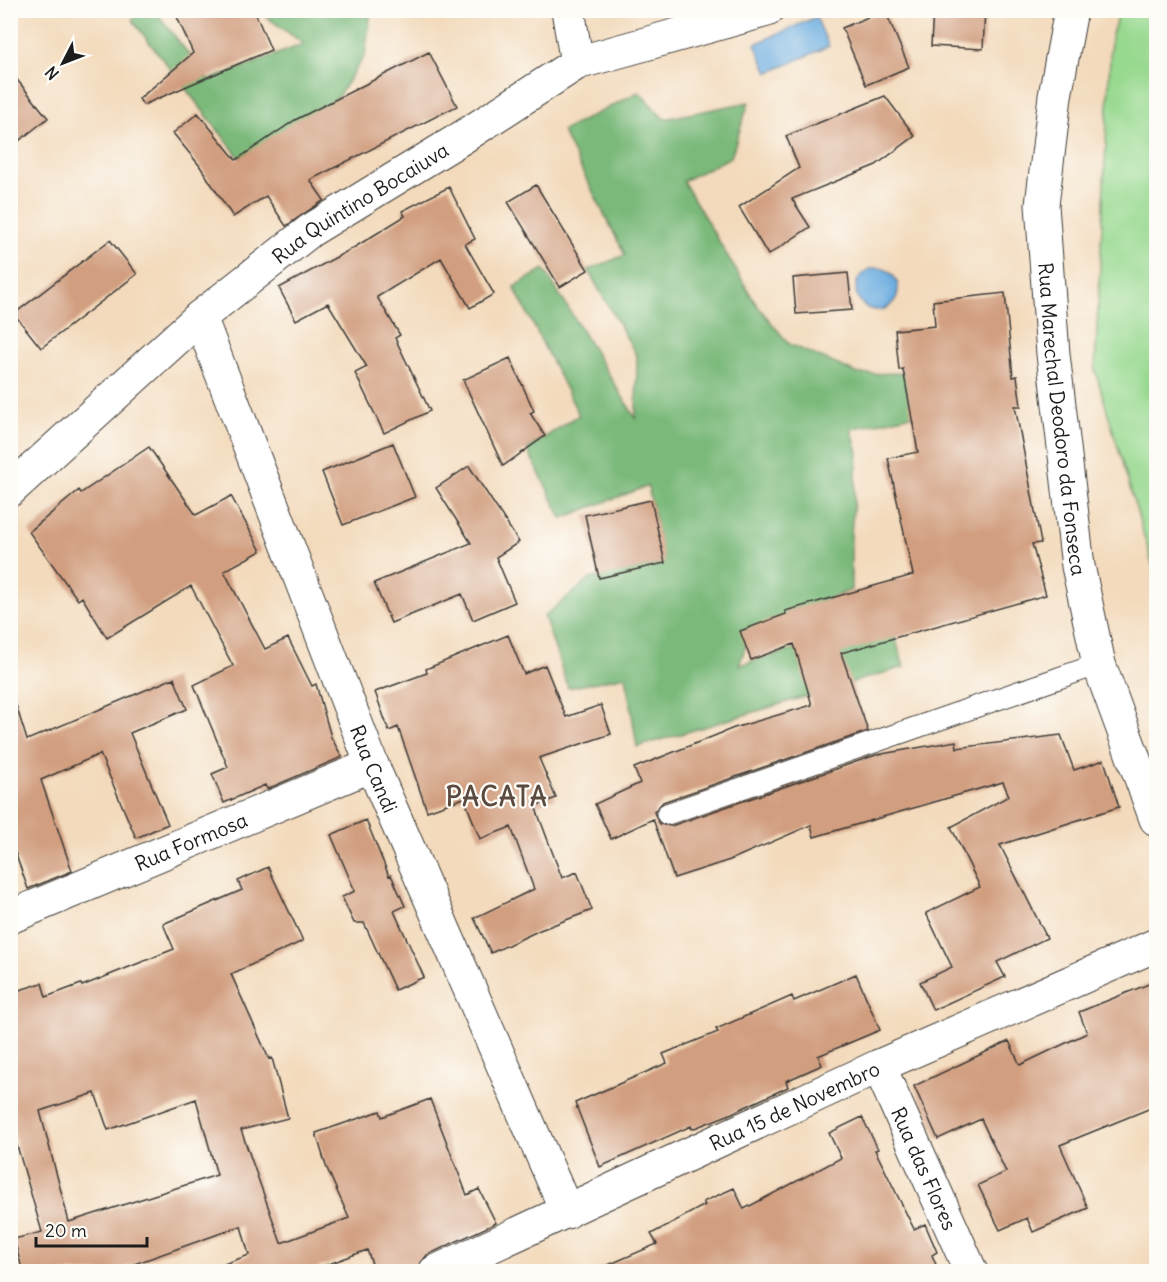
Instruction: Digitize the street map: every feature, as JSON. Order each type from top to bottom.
[{"type":"street","points":[[568,10],[577,63]]},
{"type":"street","name":"Rua Quintino Bocaiuva","points":[[10,490],[200,317],[311,230],[463,137],[577,63],[767,10]]},
{"type":"street","name":"Rua Marechal Deodoro da Fonseca","points":[[1071,10],[1054,96],[1042,205],[1053,354],[1078,567],[1099,664],[1156,819]]},
{"type":"street","name":"Rua Candi","points":[[200,317],[372,765],[567,1212]]},
{"type":"street","name":"Rua Formosa","points":[[10,917],[372,765]]},
{"type":"street","name":"Rua 15 de Novembro","points":[[435,1272],[879,1066],[1156,945]]},
{"type":"street","name":"Rua das Flores","points":[[879,1066],[970,1272]]},
{"type":"lane","points":[[667,814],[1099,664]]},
{"type":"green space","points":[[371,10],[365,55],[324,118],[239,157],[132,20],[142,11],[155,11],[209,80],[304,44],[258,11]]},
{"type":"green space","points":[[1119,11],[1156,11],[1156,576],[1095,370],[1111,38]]},
{"type":"green space","points":[[639,92],[664,119],[749,102],[731,157],[683,181],[756,304],[789,344],[859,374],[912,373],[913,415],[851,429],[858,452],[851,534],[851,590],[752,628],[739,665],[890,621],[904,667],[637,747],[626,676],[568,688],[544,616],[590,579],[664,563],[648,486],[562,518],[527,449],[579,415],[514,287],[544,269],[636,419],[637,356],[588,270],[625,255],[562,131]]},
{"type":"water","points":[[816,17],[829,46],[768,73],[755,44]]},
{"type":"water","points":[[877,268],[885,269],[892,274],[897,281],[897,297],[892,304],[885,309],[877,310],[869,309],[862,304],[857,297],[856,289],[857,281],[862,274],[869,269]]},
{"type":"building","points":[[174,10],[254,10],[271,50],[143,105],[139,99],[193,53]]},
{"type":"building","points":[[885,10],[909,67],[866,85],[842,28]]},
{"type":"building","points":[[933,10],[985,10],[983,49],[931,46]]},
{"type":"building","points":[[429,52],[457,106],[310,180],[324,200],[286,226],[266,196],[233,217],[199,165],[173,133],[198,113],[236,160],[295,120]]},
{"type":"building","points":[[10,71],[48,118],[10,148]]},
{"type":"building","points":[[885,96],[915,136],[876,165],[792,199],[810,227],[768,255],[739,207],[799,168],[786,136]]},
{"type":"building","points":[[536,185],[588,270],[560,287],[508,202]]},
{"type":"building","points":[[449,187],[475,239],[465,244],[494,294],[470,308],[441,258],[377,297],[400,335],[395,338],[430,411],[384,433],[355,373],[367,367],[328,303],[296,320],[279,288],[355,247],[405,216],[402,211]]},
{"type":"building","points":[[110,240],[137,274],[41,348],[14,314]]},
{"type":"building","points":[[848,273],[852,310],[796,314],[793,278]]},
{"type":"building","points":[[1005,293],[1013,377],[1017,376],[1021,406],[1015,406],[1041,543],[1032,544],[1046,595],[841,653],[868,731],[663,802],[654,812],[659,824],[671,826],[876,755],[956,741],[957,748],[1061,735],[1074,770],[1104,760],[1119,807],[1000,845],[1047,938],[997,962],[1005,977],[933,1010],[920,982],[952,967],[926,913],[980,887],[951,827],[1009,796],[1003,782],[814,837],[811,825],[730,860],[674,878],[653,819],[611,839],[595,804],[640,783],[634,768],[734,728],[812,705],[794,644],[751,660],[740,631],[786,614],[785,611],[913,575],[888,458],[918,452],[903,369],[899,370],[895,330],[935,326],[933,301]]},
{"type":"building","points":[[510,358],[534,411],[530,413],[545,436],[503,466],[463,380]]},
{"type":"building","points":[[393,443],[415,497],[343,525],[322,472]]},
{"type":"building","points":[[149,447],[196,515],[231,496],[261,551],[224,571],[265,649],[288,638],[312,686],[316,684],[331,737],[342,757],[267,789],[265,785],[224,803],[212,774],[228,767],[194,685],[233,666],[191,586],[107,638],[82,597],[78,600],[29,532],[79,490],[81,493]]},
{"type":"building","points":[[469,466],[519,542],[496,557],[515,602],[473,620],[462,594],[391,623],[374,583],[471,543],[436,488]]},
{"type":"building","points":[[651,500],[665,563],[599,578],[585,515]]},
{"type":"building","points":[[508,635],[524,674],[545,665],[566,717],[601,705],[611,734],[539,758],[556,798],[535,806],[562,878],[577,872],[592,910],[540,930],[491,953],[474,918],[534,889],[511,827],[480,839],[464,798],[427,811],[398,727],[389,731],[375,692],[427,673],[426,669]]},
{"type":"building","points":[[174,678],[187,709],[130,733],[168,824],[136,838],[100,754],[41,780],[72,871],[28,889],[10,838],[10,706],[16,705],[27,740]]},
{"type":"building","points":[[366,820],[389,876],[391,875],[405,906],[394,911],[424,977],[395,990],[364,923],[354,923],[342,897],[355,891],[331,835]]},
{"type":"building","points":[[268,867],[303,941],[231,974],[269,1059],[272,1058],[288,1118],[241,1130],[281,1243],[349,1218],[326,1166],[316,1133],[380,1111],[382,1117],[430,1099],[467,1195],[479,1189],[496,1223],[427,1255],[417,1268],[407,1272],[375,1272],[367,1250],[307,1272],[214,1272],[213,1268],[249,1255],[241,1226],[112,1272],[23,1272],[14,1239],[42,1232],[10,1121],[10,993],[42,983],[46,997],[81,984],[82,986],[174,949],[163,924],[242,890],[238,881]],"holes":[[[95,1093],[108,1130],[196,1099],[217,1175],[69,1222],[40,1111]]]},
{"type":"building","points":[[856,974],[880,1030],[818,1056],[822,1065],[786,1081],[788,1087],[728,1115],[692,1129],[691,1126],[600,1167],[575,1103],[667,1063],[663,1054],[718,1032],[716,1029],[792,996],[794,1001]]},
{"type":"building","points":[[1156,981],[1156,1106],[1060,1145],[1088,1208],[1033,1232],[1027,1218],[1000,1230],[978,1185],[1006,1172],[981,1119],[938,1139],[914,1086],[1009,1041],[1020,1065],[1087,1033],[1079,1012]]},
{"type":"building","points":[[862,1117],[878,1149],[875,1150],[914,1229],[925,1224],[937,1252],[932,1255],[939,1272],[592,1272],[657,1244],[651,1234],[705,1205],[703,1202],[734,1188],[744,1209],[841,1158],[829,1133]]},
{"type":"district","name":"PACATA","points":[[497,796]]}]
